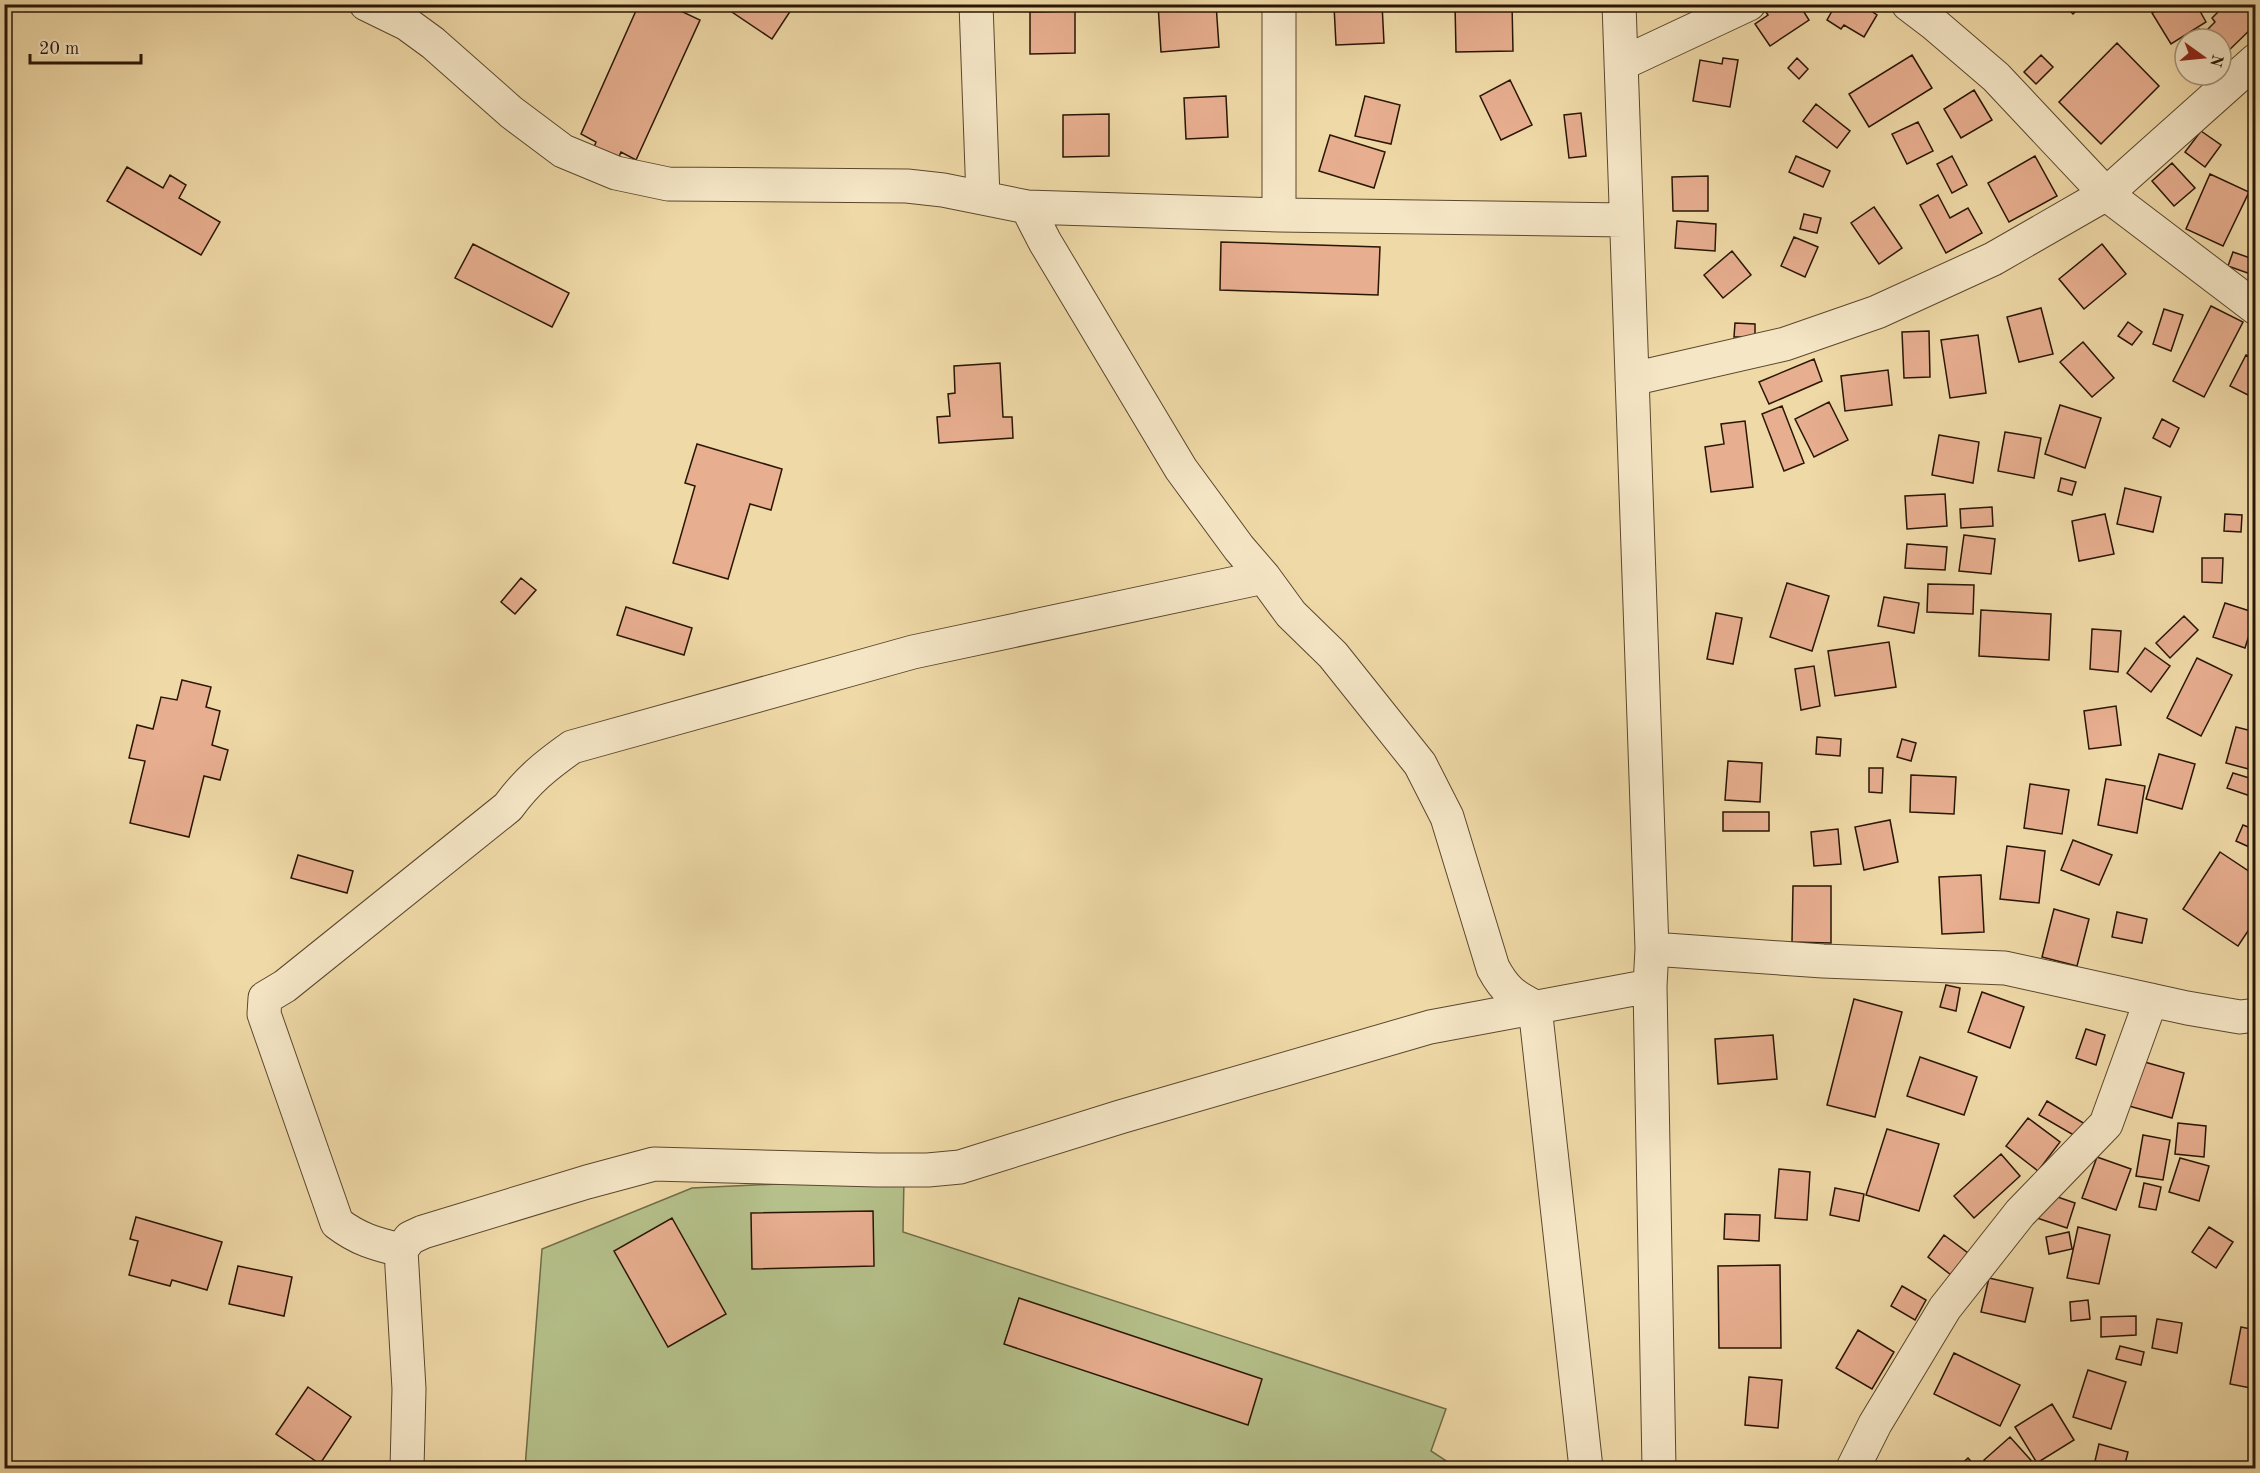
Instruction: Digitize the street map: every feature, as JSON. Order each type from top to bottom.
[{"type":"street","points":[[366,4],[407,24],[433,43],[511,112],[563,151],[616,173],[669,184],[907,186],[943,190],[1027,207],[1279,215],[1624,220]]},
{"type":"street","points":[[976,4],[983,198]]},
{"type":"street","points":[[1279,4],[1279,215]]},
{"type":"street","points":[[1619,4],[1624,220],[1632,379],[1652,949],[1650,986],[1659,1468]]},
{"type":"street","points":[[1620,64],[1749,4]]},
{"type":"street","points":[[1908,4],[1996,77],[2106,194],[2256,308]]},
{"type":"street","points":[[1632,379],[1785,344],[1877,312],[1993,259],[2106,194],[2256,60]]},
{"type":"street","points":[[1027,207],[1045,242],[1181,469],[1291,614],[1334,655],[1420,764],[1447,817],[1493,968],[1503,986],[1515,997],[1535,1007]]},
{"type":"street","points":[[401,1250],[353,1236],[337,1223],[264,1014],[265,998],[285,986],[508,807],[526,783],[541,769],[572,747],[913,652],[1264,577]]},
{"type":"street","points":[[1652,949],[1823,962],[2005,968],[2240,1017],[2256,1015]]},
{"type":"street","points":[[407,1468],[408,1389],[401,1250],[410,1238],[430,1229],[654,1164],[877,1170],[928,1170],[960,1167],[1120,1117],[1430,1027],[1650,986]]},
{"type":"street","points":[[1854,1468],[1875,1424],[1945,1308],[2020,1213],[2106,1124],[2151,1000]]},
{"type":"street","points":[[1535,1007],[1586,1468]]},
{"type":"green space","points":[[904,1178],[903,1232],[1446,1409],[1431,1451],[1457,1468],[525,1468],[542,1249],[692,1188]]},
{"type":"building","points":[[639,4],[666,4],[700,20],[636,160],[621,152],[615,166],[591,155],[596,142],[581,134]]},
{"type":"building","points":[[720,4],[795,4],[772,39]]},
{"type":"building","points":[[1158,4],[1216,4],[1219,47],[1161,52]]},
{"type":"building","points":[[1382,4],[1384,43],[1336,45],[1334,6]]},
{"type":"building","points":[[1455,4],[1512,4],[1513,51],[1456,52]]},
{"type":"building","points":[[1771,4],[1799,4],[1809,20],[1770,46],[1755,24],[1768,15],[1764,9]]},
{"type":"building","points":[[1836,4],[1861,4],[1877,15],[1864,37],[1844,25],[1841,29],[1827,20]]},
{"type":"building","points":[[2063,4],[2083,4],[2073,14]]},
{"type":"building","points":[[2167,4],[2196,4],[2206,22],[2198,27],[2173,27],[2173,43],[2171,44],[2152,13]]},
{"type":"building","points":[[2226,4],[2256,4],[2256,24],[2233,46],[2233,27],[2210,27],[2215,22],[2212,18]]},
{"type":"building","points":[[1075,11],[1075,53],[1030,54],[1030,12]]},
{"type":"building","points":[[2117,43],[2159,86],[2101,144],[2059,102]]},
{"type":"building","points":[[1912,55],[1932,88],[1869,127],[1849,94]]},
{"type":"building","points":[[2041,55],[2053,67],[2036,84],[2024,72]]},
{"type":"building","points":[[1723,58],[1738,60],[1730,107],[1693,101],[1700,60],[1722,64]]},
{"type":"building","points":[[1797,58],[1808,69],[1799,79],[1788,68]]},
{"type":"building","points":[[1510,80],[1532,125],[1501,140],[1480,96]]},
{"type":"building","points":[[1974,90],[1992,120],[1961,138],[1944,109]]},
{"type":"building","points":[[1226,96],[1228,137],[1186,139],[1184,98]]},
{"type":"building","points":[[1365,96],[1400,105],[1391,144],[1355,136]]},
{"type":"building","points":[[1816,104],[1850,131],[1837,148],[1803,121]]},
{"type":"building","points":[[1581,113],[1586,156],[1569,158],[1564,115]]},
{"type":"building","points":[[1109,114],[1109,156],[1063,157],[1063,115]]},
{"type":"building","points":[[1918,122],[1933,151],[1907,164],[1892,134]]},
{"type":"building","points":[[2201,131],[2221,145],[2205,167],[2185,152]]},
{"type":"building","points":[[1330,135],[1385,152],[1374,188],[1319,171]]},
{"type":"building","points":[[1796,156],[1830,171],[1823,187],[1789,172]]},
{"type":"building","points":[[1952,156],[1967,185],[1952,193],[1937,164]]},
{"type":"building","points":[[2035,156],[2057,196],[2009,222],[1988,183]]},
{"type":"building","points":[[2172,163],[2195,188],[2174,206],[2152,181]]},
{"type":"building","points":[[127,167],[163,188],[170,175],[186,185],[179,198],[220,222],[201,255],[107,201]]},
{"type":"building","points":[[2210,174],[2249,192],[2223,246],[2186,229]]},
{"type":"building","points":[[1708,176],[1708,211],[1673,211],[1672,177]]},
{"type":"building","points":[[1938,195],[1950,218],[1968,208],[1982,233],[1946,253],[1920,205]]},
{"type":"building","points":[[1874,207],[1902,248],[1879,264],[1851,223]]},
{"type":"building","points":[[1804,214],[1821,218],[1817,233],[1800,229]]},
{"type":"building","points":[[1677,221],[1716,224],[1715,251],[1675,248]]},
{"type":"building","points":[[1794,237],[1818,247],[1805,277],[1781,266]]},
{"type":"building","points":[[1221,242],[1380,247],[1378,295],[1220,290]]},
{"type":"building","points":[[473,244],[569,293],[552,327],[455,278]]},
{"type":"building","points":[[2102,244],[2126,274],[2084,309],[2059,279]]},
{"type":"building","points":[[1732,251],[1751,275],[1723,298],[1704,275]]},
{"type":"building","points":[[2233,252],[2256,260],[2256,276],[2228,266]]},
{"type":"building","points":[[2211,306],[2243,322],[2204,397],[2173,381]]},
{"type":"building","points":[[2041,308],[2053,354],[2019,362],[2007,317]]},
{"type":"building","points":[[2164,309],[2183,315],[2171,351],[2153,344]]},
{"type":"building","points":[[2128,322],[2142,332],[2132,345],[2118,336]]},
{"type":"building","points":[[1735,323],[1755,324],[1755,337],[1734,337]]},
{"type":"building","points":[[1929,331],[1930,377],[1904,378],[1902,332]]},
{"type":"building","points":[[1978,335],[1986,393],[1950,398],[1941,340]]},
{"type":"building","points":[[2083,342],[2114,378],[2092,397],[2060,362]]},
{"type":"building","points":[[2246,355],[2256,360],[2256,399],[2230,386]]},
{"type":"building","points":[[1814,359],[1822,381],[1769,404],[1759,382]]},
{"type":"building","points":[[1000,363],[1003,417],[1012,417],[1013,438],[939,443],[937,417],[950,416],[948,394],[955,393],[954,366]]},
{"type":"building","points":[[1888,370],[1892,405],[1845,411],[1841,376]]},
{"type":"building","points":[[1829,402],[1848,440],[1814,457],[1795,419]]},
{"type":"building","points":[[2060,405],[2101,418],[2085,468],[2045,454]]},
{"type":"building","points":[[1782,406],[1804,463],[1784,471],[1762,414]]},
{"type":"building","points":[[2162,419],[2179,428],[2170,447],[2153,438]]},
{"type":"building","points":[[1745,421],[1753,487],[1711,492],[1705,447],[1724,444],[1721,424]]},
{"type":"building","points":[[2005,432],[2041,438],[2034,478],[1998,471]]},
{"type":"building","points":[[1939,435],[1979,442],[1973,483],[1932,475]]},
{"type":"building","points":[[697,444],[782,469],[771,510],[750,504],[728,579],[673,563],[695,486],[685,483]]},
{"type":"building","points":[[2061,478],[2076,482],[2072,495],[2058,491]]},
{"type":"building","points":[[2125,488],[2161,497],[2153,532],[2117,524]]},
{"type":"building","points":[[1945,494],[1947,526],[1907,529],[1905,496]]},
{"type":"building","points":[[1992,507],[1993,526],[1961,528],[1960,509]]},
{"type":"building","points":[[2105,514],[2114,554],[2079,561],[2072,521]]},
{"type":"building","points":[[2225,514],[2242,515],[2241,532],[2224,531]]},
{"type":"building","points":[[1964,535],[1995,539],[1991,574],[1959,571]]},
{"type":"building","points":[[1907,544],[1947,547],[1945,570],[1905,568]]},
{"type":"building","points":[[2202,558],[2223,558],[2222,583],[2202,582]]},
{"type":"building","points":[[521,578],[536,590],[515,614],[501,602]]},
{"type":"building","points":[[1787,583],[1829,596],[1812,651],[1770,637]]},
{"type":"building","points":[[1928,584],[1974,585],[1973,614],[1927,612]]},
{"type":"building","points":[[1884,597],[1919,603],[1914,633],[1878,626]]},
{"type":"building","points":[[2225,603],[2256,613],[2245,648],[2213,637]]},
{"type":"building","points":[[626,607],[692,628],[684,655],[617,635]]},
{"type":"building","points":[[1981,610],[2051,614],[2049,660],[1979,656]]},
{"type":"building","points":[[1716,613],[1742,618],[1733,664],[1707,659]]},
{"type":"building","points":[[2184,616],[2198,630],[2170,658],[2156,643]]},
{"type":"building","points":[[2092,629],[2121,631],[2118,672],[2090,669]]},
{"type":"building","points":[[1889,642],[1896,687],[1835,696],[1828,651]]},
{"type":"building","points":[[2145,648],[2170,666],[2151,692],[2127,673]]},
{"type":"building","points":[[2197,658],[2232,675],[2201,736],[2167,718]]},
{"type":"building","points":[[1814,666],[1820,706],[1801,710],[1795,669]]},
{"type":"building","points":[[182,680],[211,687],[206,707],[220,711],[212,745],[228,750],[220,780],[204,776],[189,837],[130,823],[145,761],[129,758],[137,725],[153,729],[161,697],[177,700]]},
{"type":"building","points":[[2116,706],[2121,745],[2089,749],[2084,711]]},
{"type":"building","points":[[2236,727],[2256,732],[2256,771],[2226,763]]},
{"type":"building","points":[[1817,737],[1841,739],[1840,756],[1816,754]]},
{"type":"building","points":[[1902,739],[1916,743],[1911,761],[1897,757]]},
{"type":"building","points":[[2159,754],[2195,764],[2182,809],[2146,799]]},
{"type":"building","points":[[1728,761],[1762,763],[1760,802],[1725,800]]},
{"type":"building","points":[[1869,768],[1883,768],[1882,793],[1869,792]]},
{"type":"building","points":[[2233,773],[2256,780],[2256,798],[2227,788]]},
{"type":"building","points":[[1911,775],[1956,777],[1954,814],[1910,812]]},
{"type":"building","points":[[2106,779],[2145,786],[2137,833],[2098,825]]},
{"type":"building","points":[[2030,784],[2069,790],[2062,834],[2024,828]]},
{"type":"building","points":[[1723,812],[1769,812],[1769,831],[1723,831]]},
{"type":"building","points":[[1890,820],[1898,862],[1864,870],[1855,827]]},
{"type":"building","points":[[2243,825],[2256,830],[2256,850],[2236,841]]},
{"type":"building","points":[[1838,829],[1841,864],[1814,866],[1811,832]]},
{"type":"building","points":[[2073,840],[2112,855],[2099,885],[2061,870]]},
{"type":"building","points":[[2007,846],[2045,851],[2039,903],[2000,899]]},
{"type":"building","points":[[2220,852],[2256,876],[2256,919],[2238,946],[2183,909]]},
{"type":"building","points":[[298,855],[353,871],[347,893],[291,878]]},
{"type":"building","points":[[1981,875],[1984,932],[1942,934],[1939,877]]},
{"type":"building","points":[[1793,886],[1831,886],[1831,943],[1792,942]]},
{"type":"building","points":[[2054,909],[2089,919],[2077,966],[2042,957]]},
{"type":"building","points":[[2117,912],[2147,919],[2142,943],[2112,937]]},
{"type":"building","points":[[1946,985],[1960,988],[1956,1011],[1940,1007]]},
{"type":"building","points":[[1982,992],[2024,1007],[2010,1048],[1968,1032]]},
{"type":"building","points":[[1854,999],[1902,1012],[1875,1117],[1827,1105]]},
{"type":"building","points":[[2086,1029],[2105,1035],[2096,1065],[2076,1058]]},
{"type":"building","points":[[1773,1035],[1777,1079],[1718,1084],[1715,1039]]},
{"type":"building","points":[[1920,1057],[1977,1077],[1964,1115],[1907,1096]]},
{"type":"building","points":[[2141,1061],[2184,1073],[2172,1118],[2129,1106]]},
{"type":"building","points":[[2256,1065],[2256,1088],[2250,1087]]},
{"type":"building","points":[[2047,1101],[2085,1124],[2077,1137],[2039,1115]]},
{"type":"building","points":[[2028,1118],[2060,1142],[2038,1171],[2006,1146]]},
{"type":"building","points":[[2178,1123],[2206,1126],[2204,1157],[2175,1154]]},
{"type":"building","points":[[1887,1129],[1939,1144],[1919,1211],[1866,1195]]},
{"type":"building","points":[[2143,1135],[2170,1140],[2163,1180],[2136,1176]]},
{"type":"building","points":[[2001,1154],[2020,1176],[1974,1218],[1954,1196]]},
{"type":"building","points":[[2097,1157],[2131,1169],[2116,1210],[2082,1198]]},
{"type":"building","points":[[2180,1158],[2209,1166],[2199,1201],[2169,1192]]},
{"type":"building","points":[[1779,1169],[1810,1172],[1807,1220],[1775,1218]]},
{"type":"building","points":[[2144,1183],[2161,1187],[2156,1210],[2139,1207]]},
{"type":"building","points":[[1835,1188],[1864,1194],[1859,1221],[1830,1215]]},
{"type":"building","points":[[2046,1193],[2075,1203],[2067,1228],[2037,1218]]},
{"type":"building","points":[[873,1211],[874,1266],[752,1269],[751,1213]]},
{"type":"building","points":[[1725,1214],[1760,1215],[1759,1241],[1724,1239]]},
{"type":"building","points":[[136,1217],[222,1242],[207,1290],[172,1280],[170,1286],[129,1275],[138,1241],[130,1239]]},
{"type":"building","points":[[672,1218],[726,1314],[668,1347],[614,1251]]},
{"type":"building","points":[[2078,1227],[2110,1235],[2099,1284],[2067,1278]]},
{"type":"building","points":[[2209,1227],[2233,1242],[2216,1268],[2192,1252]]},
{"type":"building","points":[[2069,1232],[2072,1249],[2049,1254],[2046,1237]]},
{"type":"building","points":[[1944,1235],[1968,1253],[1951,1275],[1928,1257]]},
{"type":"building","points":[[1780,1265],[1781,1348],[1719,1348],[1718,1266]]},
{"type":"building","points":[[238,1266],[292,1277],[284,1316],[229,1304]]},
{"type":"building","points":[[1989,1278],[2033,1288],[2025,1322],[1981,1312]]},
{"type":"building","points":[[1902,1286],[1926,1300],[1915,1320],[1891,1306]]},
{"type":"building","points":[[1019,1298],[1262,1379],[1248,1425],[1004,1344]]},
{"type":"building","points":[[2088,1300],[2090,1319],[2071,1321],[2070,1302]]},
{"type":"building","points":[[2136,1316],[2136,1335],[2101,1337],[2101,1317]]},
{"type":"building","points":[[2157,1319],[2182,1323],[2177,1353],[2152,1348]]},
{"type":"building","points":[[2241,1327],[2256,1330],[2256,1389],[2230,1384]]},
{"type":"building","points":[[1858,1330],[1894,1352],[1872,1389],[1836,1368]]},
{"type":"building","points":[[2120,1346],[2144,1352],[2141,1365],[2116,1359]]},
{"type":"building","points":[[1954,1353],[2020,1385],[2000,1426],[1934,1394]]},
{"type":"building","points":[[2088,1370],[2126,1382],[2111,1429],[2073,1417]]},
{"type":"building","points":[[1749,1377],[1782,1380],[1778,1428],[1745,1425]]},
{"type":"building","points":[[308,1387],[351,1417],[320,1464],[276,1434]]},
{"type":"building","points":[[2052,1404],[2074,1440],[2037,1463],[2015,1427]]},
{"type":"building","points":[[2010,1437],[2038,1468],[1991,1468],[1984,1460]]},
{"type":"building","points":[[2099,1444],[2128,1452],[2124,1468],[2095,1461]]},
{"type":"building","points":[[1968,1458],[1977,1468],[1957,1468]]}]
